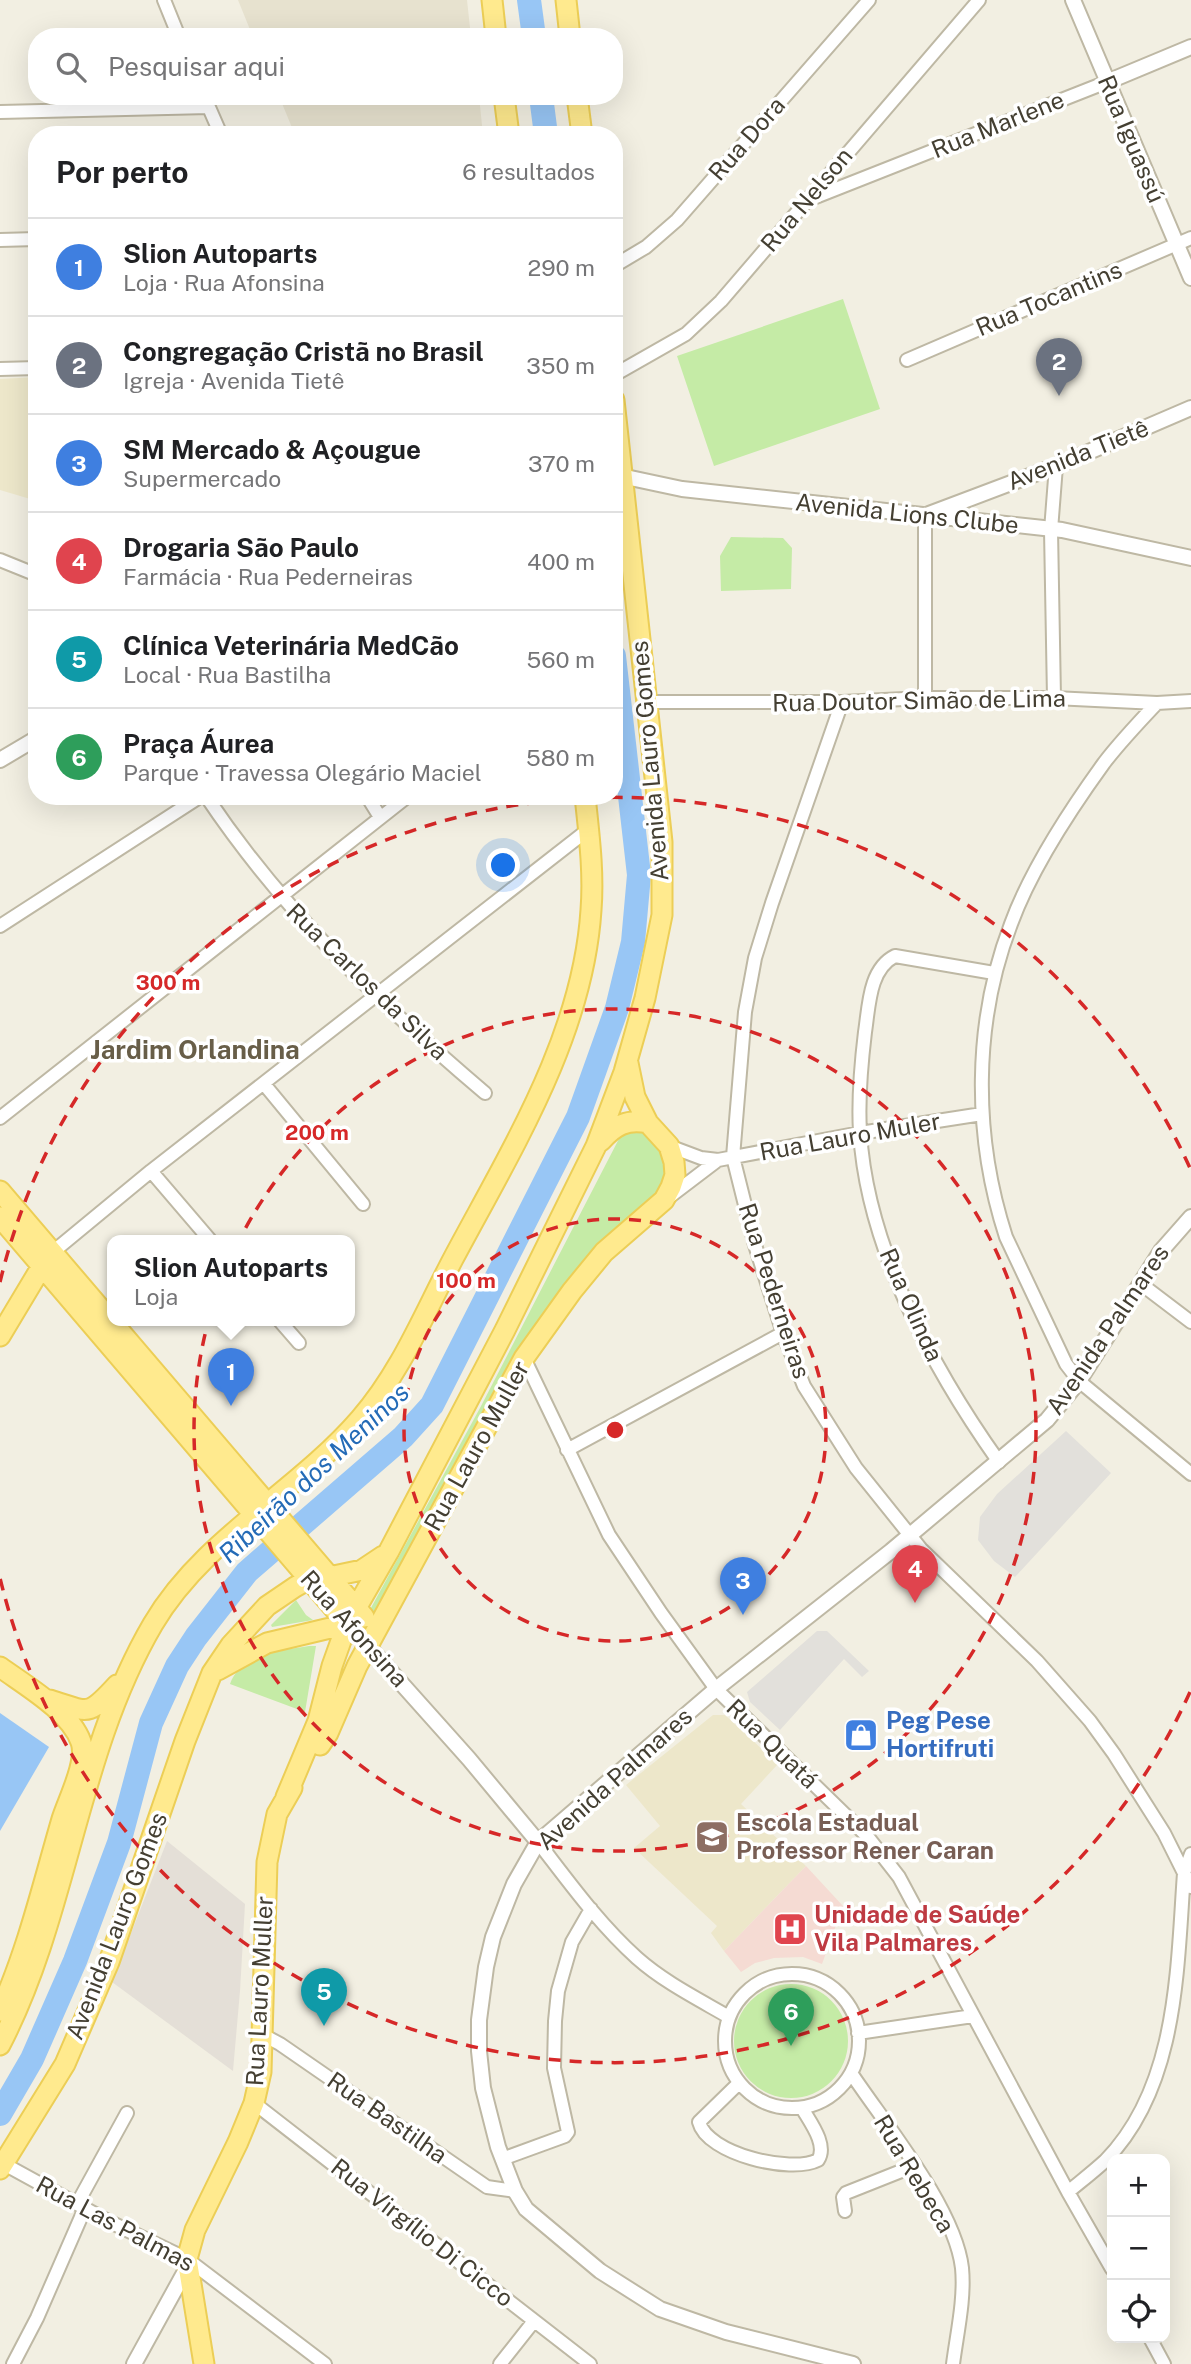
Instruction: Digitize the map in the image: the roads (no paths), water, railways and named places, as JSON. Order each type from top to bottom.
[{"type":"main road","points":[[492,0],[495,28]]},
{"type":"main road","points":[[566,0],[569,28]]},
{"type":"main road","points":[[505,105],[508,126]]},
{"type":"main road","points":[[578,105],[581,126]]},
{"type":"main road","name":"Avenida Lauro Gomes","points":[[623,493],[662,842],[662,915],[645,998],[628,1061],[635,1097],[648,1123]]},
{"type":"main road","points":[[0,2045],[34,1968],[111,1708],[151,1627],[174,1595],[208,1559],[266,1516],[363,1417],[398,1367],[537,1097],[570,1017],[584,962],[591,910],[586,805]]},
{"type":"main road","name":"Rua Lauro Muller","points":[[188,2262],[195,2230],[238,2142],[254,2103],[261,2072],[267,1862],[277,1814],[318,1721],[332,1666],[352,1616],[505,1330],[596,1146],[628,1061]]},
{"type":"main road","points":[[596,1146],[618,1125],[635,1121],[648,1123],[669,1146],[674,1162],[675,1175],[664,1200]]},
{"type":"main road","name":"Rua Afonsina","points":[[0,1191],[47,1259],[372,1638]]},
{"type":"main road","name":"Rua Lauro Muller","points":[[286,1797],[328,1733],[372,1638],[524,1357],[604,1252],[664,1200]]},
{"type":"main road","name":"Rua Afonsina","points":[[0,1217],[47,1259]]},
{"type":"main road","points":[[0,1336],[47,1259]]},
{"type":"main road","name":"Avenida Lauro Gomes","points":[[2,2166],[65,2064],[104,1975],[185,1741],[212,1673],[231,1644],[267,1606],[295,1587],[319,1578],[362,1570],[389,1550]]},
{"type":"main road","points":[[212,1673],[267,1643],[352,1616]]},
{"type":"main road","points":[[0,1667],[46,1699],[77,1734],[83,1747],[25,1948],[0,2011]]},
{"type":"main road","points":[[46,1699],[80,1711],[90,1709],[100,1703],[126,1674]]},
{"type":"main road","points":[[188,2262],[204,2364]]},
{"type":"street","points":[[164,0],[175,28]]},
{"type":"street","name":"Rua Dora","points":[[623,261],[646,247],[677,220],[869,0]]},
{"type":"street","name":"Rua Nelson","points":[[623,370],[661,350],[701,321],[721,301],[979,0]]},
{"type":"street","name":"Rua Iguassú","points":[[1073,0],[1191,278]]},
{"type":"street","name":"Rua Marlene","points":[[804,202],[1191,47]]},
{"type":"street","points":[[0,112],[144,105]]},
{"type":"street","points":[[207,105],[217,126]]},
{"type":"street","points":[[0,240],[28,239]]},
{"type":"street","name":"Rua Tocantins","points":[[907,360],[1191,239]]},
{"type":"street","points":[[0,369],[28,368]]},
{"type":"street","name":"Avenida Tietê","points":[[925,516],[1056,466],[1191,408]]},
{"type":"street","points":[[1054,698],[1051,530],[1056,466]]},
{"type":"street","name":"Avenida Lions Clube","points":[[623,476],[682,489],[1051,530],[1191,558]]},
{"type":"street","points":[[925,516],[925,698]]},
{"type":"street","points":[[0,561],[28,572]]},
{"type":"street","name":"Rua Doutor Simão de Lima","points":[[647,702],[842,702],[925,698],[1191,701]]},
{"type":"street","name":"Rua Pederneiras","points":[[842,702],[772,904],[755,958],[744,1012],[733,1157],[755,1245],[783,1333],[804,1386],[856,1468],[921,1549],[1037,1661],[1083,1712],[1114,1754],[1164,1833],[1191,1887]]},
{"type":"street","points":[[1157,702],[1105,761],[1034,873],[1011,922],[994,973],[986,1024],[980,1098],[1000,1218],[1006,1237],[1066,1364],[1079,1381],[1191,1474]]},
{"type":"street","points":[[0,760],[28,743]]},
{"type":"street","points":[[0,926],[187,805]]},
{"type":"street","name":"Rua Carlos da Silva","points":[[212,805],[238,844],[323,945],[375,996],[485,1093]]},
{"type":"street","points":[[373,805],[380,817]]},
{"type":"street","points":[[0,1118],[396,805]]},
{"type":"street","points":[[47,1259],[151,1171],[589,829]]},
{"type":"street","name":"Rua Olinda","points":[[994,973],[895,957],[884,962],[876,973],[867,1015],[860,1072],[860,1133],[867,1187],[881,1238],[908,1306],[934,1360],[964,1412],[999,1462]]},
{"type":"street","points":[[264,1084],[363,1204]]},
{"type":"street","name":"Rua Lauro Muler","points":[[669,1146],[701,1158],[718,1160],[860,1133],[982,1114]]},
{"type":"street","name":"Rua Lauro Muler","points":[[664,1200],[718,1160]]},
{"type":"street","points":[[151,1171],[206,1235]]},
{"type":"street","name":"Avenida Palmares","points":[[853,2364],[818,2360],[660,2309],[569,2248],[526,2209],[515,2191],[502,2159],[483,2088],[479,2050],[481,1993],[494,1937],[514,1884],[538,1842],[716,1689],[1048,1420],[1079,1381],[1166,1245],[1191,1217]]},
{"type":"street","points":[[1142,1284],[1191,1322]]},
{"type":"street","points":[[284,1326],[299,1343]]},
{"type":"street","points":[[567,1450],[783,1333]]},
{"type":"street","name":"Rua Quatá","points":[[524,1357],[617,1548],[716,1689],[882,1854],[899,1877],[1107,2260]]},
{"type":"street","name":"Rua Afonsina","points":[[372,1638],[591,1909],[638,1959],[661,1977],[729,2017]]},
{"type":"street","points":[[1068,2192],[1118,2145],[1150,2091],[1165,2044],[1173,2003],[1184,1873],[1191,1854]]},
{"type":"street","points":[[502,2159],[565,2136],[568,2132],[554,2068],[558,1990],[572,1942],[591,1909]]},
{"type":"street","points":[[791,1974],[815,1978],[836,1990],[854,2017],[858,2033],[858,2054],[851,2073],[831,2096],[802,2108],[788,2109],[761,2101],[739,2083],[726,2058],[725,2031],[736,2003],[760,1982],[775,1976],[791,1974]]},
{"type":"street","points":[[858,2033],[973,2015]]},
{"type":"street","name":"Rua Bastilha","points":[[262,2035],[280,2044],[486,2187],[515,2191]]},
{"type":"street","name":"Rua Rebeca","points":[[851,2073],[946,2217],[957,2245],[962,2268],[962,2297],[953,2364]]},
{"type":"street","points":[[739,2083],[699,2122],[707,2135],[741,2155],[784,2164],[818,2160],[822,2151],[820,2142],[802,2108]]},
{"type":"street","name":"Rua Virgílio Di Cicco","points":[[254,2103],[590,2364]]},
{"type":"street","points":[[13,2364],[37,2318],[81,2206],[127,2113]]},
{"type":"street","name":"Rua Las Palmas","points":[[2,2166],[188,2262],[325,2364]]},
{"type":"street","points":[[845,2211],[843,2197],[846,2193],[914,2166]]},
{"type":"street","name":"Rua Lauro Muller","points":[[134,2364],[188,2262]]},
{"type":"street","points":[[500,2364],[534,2321]]},
{"type":"street","points":[[1153,2343],[1164,2364]]},
{"type":"water","points":[[0,1713],[49,1747],[0,1831]]},
{"type":"waterway","name":"Ribeirão dos Meninos","points":[[529,0],[533,28]]},
{"type":"waterway","name":"Ribeirão dos Meninos","points":[[542,105],[545,126]]},
{"type":"waterway","name":"Ribeirão dos Meninos","points":[[0,2114],[32,2059],[75,1961],[119,1843],[151,1723],[177,1666],[247,1572],[403,1437],[432,1405],[578,1117],[617,1008],[633,942],[639,875],[623,735]]},
{"type":"place","name":"Congregação Cristã no Brasil","points":[[1059,396]]},
{"type":"place","name":"Slion Autoparts","points":[[231,1406]]},
{"type":"place","name":"Drogaria São Paulo","points":[[915,1603]]},
{"type":"place","name":"SM Mercado & Açougue","points":[[743,1615]]},
{"type":"place","name":"Peg Pese Hortifruti","points":[[861,1735]]},
{"type":"place","name":"Escola Estadual Professor Rener Caran","points":[[712,1837]]},
{"type":"place","name":"Unidade de Saúde Vila Palmares","points":[[790,1929]]},
{"type":"place","name":"Clínica Veterinária MedCão","points":[[324,2026]]},
{"type":"place","name":"Praça Áurea","points":[[791,2046]]},
{"type":"district","name":"Jardim Orlandina","points":[[195,1050]]}]
